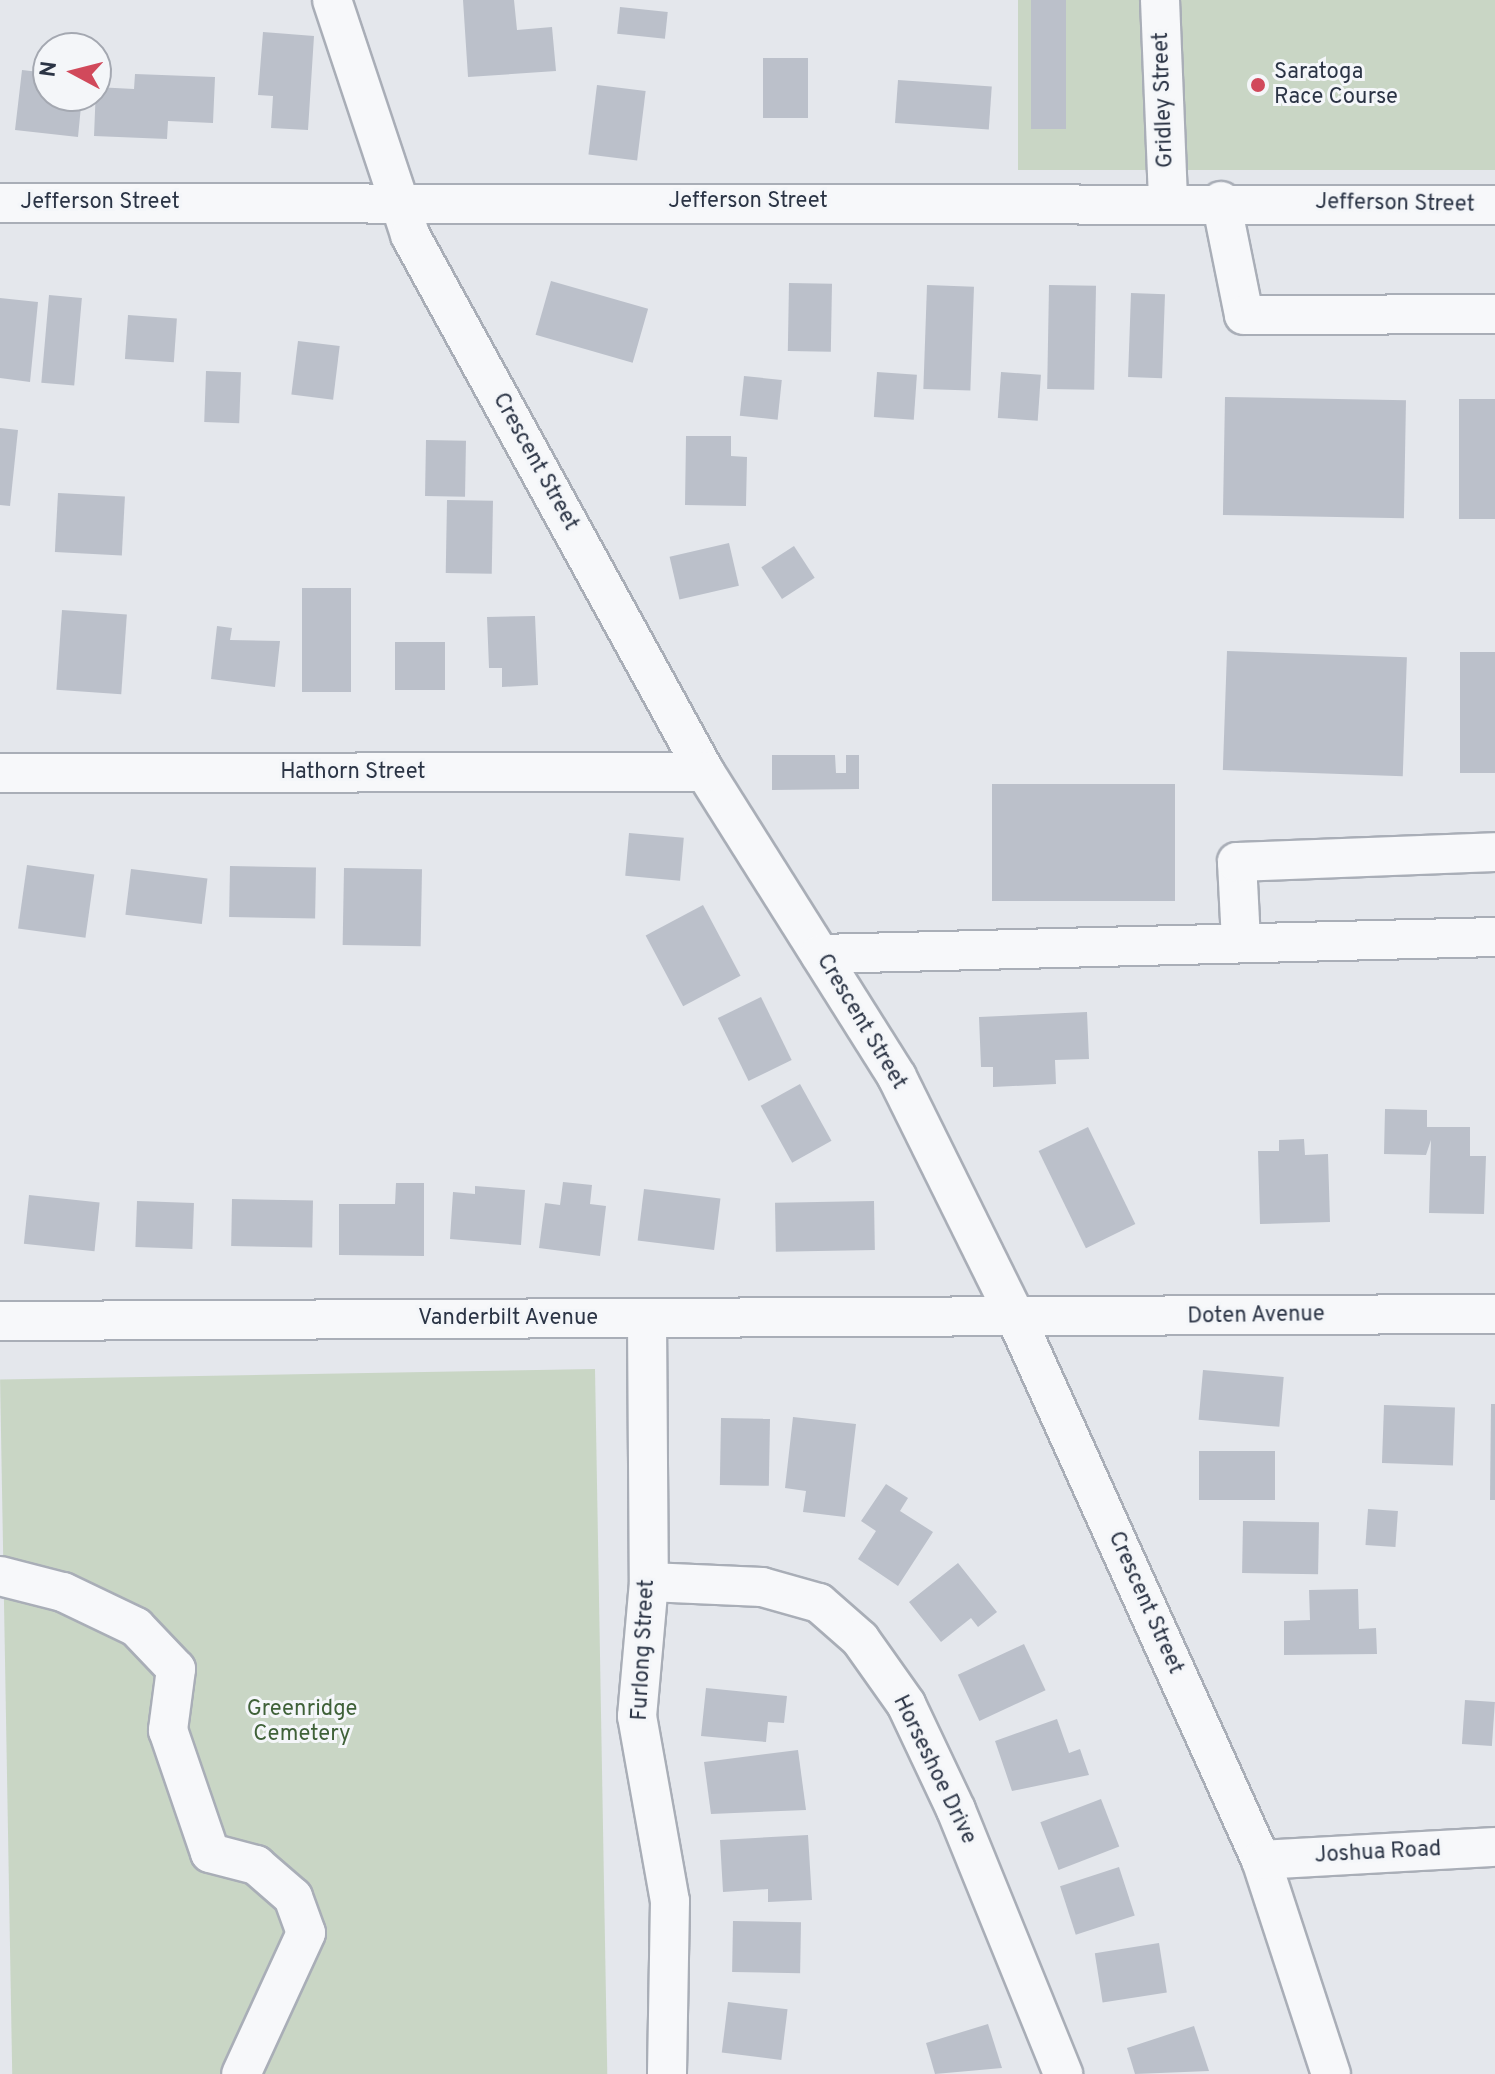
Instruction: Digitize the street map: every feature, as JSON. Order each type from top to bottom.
[{"type":"street","name":"Crescent Street","points":[[332,0],[394,204],[705,772],[897,1077],[1016,1318],[1261,1860],[1331,2074]]},
{"type":"street","name":"Gridley Street","points":[[1160,0],[1168,201]]},
{"type":"street","name":"Jefferson Street","points":[[0,203],[1221,201],[1495,205]]},
{"type":"street","points":[[1221,201],[1244,315],[1495,314]]},
{"type":"street","name":"Hathorn Street","points":[[0,773],[705,772]]},
{"type":"street","points":[[1241,941],[1237,862],[1495,852]]},
{"type":"street","points":[[820,954],[1495,937]]},
{"type":"street","name":"Doten Avenue","points":[[1016,1318],[1495,1314]]},
{"type":"street","name":"Vanderbilt Avenue","points":[[0,1321],[1016,1318]]},
{"type":"street","name":"Furlong Street","points":[[647,1320],[649,1582],[637,1716],[670,1901],[667,2074]]},
{"type":"street","points":[[0,1576],[63,1592],[136,1627],[176,1669],[168,1730],[210,1853],[256,1865],[293,1897],[306,1933],[241,2074]]},
{"type":"street","name":"Horseshoe Drive","points":[[649,1582],[762,1587],[819,1603],[860,1639],[906,1704],[956,1810],[1063,2074]]},
{"type":"street","name":"Joshua Road","points":[[1261,1860],[1495,1847]]},
{"type":"green space","name":"Saratoga Race Course","points":[[1018,0],[1495,0],[1495,170],[1018,170]]},
{"type":"green space","name":"Greenridge Cemetery","points":[[595,1369],[607,2074],[12,2074],[0,1379]]},
{"type":"building","points":[[463,0],[514,0],[517,30],[552,27],[556,71],[468,77]]},
{"type":"building","points":[[1031,0],[1066,0],[1066,129],[1031,129]]},
{"type":"building","points":[[620,7],[668,12],[665,39],[617,34]]},
{"type":"building","points":[[263,32],[314,36],[308,130],[271,128],[273,96],[258,95]]},
{"type":"building","points":[[763,58],[808,58],[808,118],[763,118]]},
{"type":"building","points":[[22,70],[32,71],[32,112],[80,112],[78,137],[15,130]]},
{"type":"building","points":[[135,74],[215,77],[213,123],[168,121],[167,139],[94,136],[95,112],[112,112],[112,88],[134,89]]},
{"type":"building","points":[[898,80],[992,87],[989,129],[895,123]]},
{"type":"building","points":[[597,85],[646,91],[637,160],[588,154]]},
{"type":"building","points":[[551,281],[648,309],[633,363],[536,335]]},
{"type":"building","points":[[789,283],[832,284],[831,352],[788,351]]},
{"type":"building","points":[[927,285],[974,287],[970,391],[923,389]]},
{"type":"building","points":[[1049,285],[1096,286],[1094,390],[1047,389]]},
{"type":"building","points":[[1131,293],[1165,294],[1162,378],[1128,377]]},
{"type":"building","points":[[49,295],[82,298],[74,386],[41,383]]},
{"type":"building","points":[[0,298],[38,302],[30,382],[0,378]]},
{"type":"building","points":[[128,315],[177,318],[174,362],[125,359]]},
{"type":"building","points":[[298,341],[340,346],[333,400],[291,395]]},
{"type":"building","points":[[206,371],[241,372],[239,423],[204,422]]},
{"type":"building","points":[[877,372],[917,375],[914,420],[874,417]]},
{"type":"building","points":[[1001,372],[1041,375],[1038,421],[998,418]]},
{"type":"building","points":[[744,376],[782,380],[778,420],[740,416]]},
{"type":"building","points":[[1225,397],[1406,400],[1404,518],[1223,515]]},
{"type":"building","points":[[1459,399],[1495,399],[1495,519],[1459,519]]},
{"type":"building","points":[[0,428],[18,430],[10,506],[0,505]]},
{"type":"building","points":[[686,436],[731,436],[731,456],[747,457],[746,506],[685,505]]},
{"type":"building","points":[[426,440],[466,441],[465,497],[425,496]]},
{"type":"building","points":[[58,493],[125,497],[122,555],[55,552]]},
{"type":"building","points":[[447,500],[493,501],[492,574],[446,573]]},
{"type":"building","points":[[729,543],[739,586],[679,600],[670,557]]},
{"type":"building","points":[[794,546],[815,578],[782,599],[761,567]]},
{"type":"building","points":[[302,588],[351,588],[351,692],[302,692]]},
{"type":"building","points":[[62,610],[127,615],[121,694],[56,690]]},
{"type":"building","points":[[535,616],[538,685],[502,687],[502,668],[489,668],[487,617]]},
{"type":"building","points":[[217,626],[232,628],[230,640],[280,641],[275,687],[211,679]]},
{"type":"building","points":[[395,642],[445,642],[445,690],[395,690]]},
{"type":"building","points":[[1227,651],[1407,657],[1403,776],[1223,770]]},
{"type":"building","points":[[1460,652],[1495,652],[1495,773],[1460,773]]},
{"type":"building","points":[[772,755],[835,755],[836,773],[846,773],[846,755],[859,755],[859,789],[772,790]]},
{"type":"building","points":[[992,784],[1175,784],[1175,901],[992,901]]},
{"type":"building","points":[[629,833],[684,838],[680,881],[625,876]]},
{"type":"building","points":[[27,865],[94,874],[85,938],[18,928]]},
{"type":"building","points":[[230,866],[316,868],[315,918],[229,917]]},
{"type":"building","points":[[344,868],[422,869],[421,946],[343,945]]},
{"type":"building","points":[[131,869],[207,878],[202,924],[125,915]]},
{"type":"building","points":[[703,905],[741,976],[683,1006],[646,936]]},
{"type":"building","points":[[761,997],[792,1060],[749,1081],[718,1018]]},
{"type":"building","points":[[1087,1012],[1089,1059],[1055,1060],[1056,1084],[993,1087],[993,1067],[981,1067],[979,1017]]},
{"type":"building","points":[[800,1084],[832,1141],[792,1163],[761,1106]]},
{"type":"building","points":[[1385,1109],[1427,1110],[1427,1127],[1470,1127],[1470,1156],[1486,1156],[1484,1214],[1429,1213],[1431,1140],[1426,1155],[1384,1154]]},
{"type":"building","points":[[1088,1127],[1135,1224],[1086,1248],[1039,1151]]},
{"type":"building","points":[[1304,1139],[1305,1155],[1328,1154],[1330,1222],[1260,1224],[1258,1151],[1279,1151],[1279,1140]]},
{"type":"building","points":[[563,1182],[592,1185],[590,1204],[606,1206],[600,1256],[539,1248],[545,1203],[560,1205]]},
{"type":"building","points":[[396,1183],[424,1183],[424,1256],[339,1255],[339,1204],[395,1204]]},
{"type":"building","points":[[475,1186],[525,1190],[521,1245],[450,1239],[453,1192],[475,1194]]},
{"type":"building","points":[[644,1189],[720,1198],[714,1250],[638,1241]]},
{"type":"building","points":[[29,1195],[100,1202],[94,1251],[24,1244]]},
{"type":"building","points":[[232,1199],[313,1200],[312,1247],[231,1246]]},
{"type":"building","points":[[137,1201],[194,1203],[192,1249],[135,1247]]},
{"type":"building","points":[[874,1201],[875,1250],[776,1252],[775,1203]]},
{"type":"building","points":[[1203,1370],[1284,1377],[1279,1427],[1199,1420]]},
{"type":"building","points":[[1491,1404],[1495,1404],[1495,1500],[1490,1500]]},
{"type":"building","points":[[1384,1405],[1455,1407],[1453,1465],[1382,1463]]},
{"type":"building","points":[[793,1417],[856,1424],[845,1517],[803,1512],[806,1491],[785,1488]]},
{"type":"building","points":[[721,1418],[770,1419],[769,1486],[720,1485]]},
{"type":"building","points":[[1199,1451],[1275,1451],[1275,1500],[1199,1500]]},
{"type":"building","points":[[886,1484],[908,1498],[900,1511],[933,1532],[898,1586],[858,1559],[876,1531],[861,1521]]},
{"type":"building","points":[[1368,1509],[1398,1511],[1395,1547],[1365,1545]]},
{"type":"building","points":[[1243,1521],[1319,1522],[1318,1574],[1242,1573]]},
{"type":"building","points":[[958,1563],[997,1612],[978,1627],[971,1618],[941,1642],[909,1602]]},
{"type":"building","points":[[1358,1589],[1359,1629],[1376,1628],[1377,1654],[1284,1655],[1284,1621],[1310,1620],[1309,1590]]},
{"type":"building","points":[[1024,1644],[1046,1690],[979,1721],[958,1675]]},
{"type":"building","points":[[706,1688],[787,1696],[784,1723],[768,1722],[766,1742],[701,1736]]},
{"type":"building","points":[[1465,1700],[1495,1702],[1492,1746],[1462,1744]]},
{"type":"building","points":[[1057,1719],[1069,1753],[1080,1749],[1089,1775],[1012,1791],[995,1741]]},
{"type":"building","points":[[798,1750],[806,1810],[711,1814],[704,1762]]},
{"type":"building","points":[[1101,1799],[1119,1847],[1059,1870],[1040,1822]]},
{"type":"building","points":[[808,1835],[812,1900],[768,1902],[768,1889],[723,1892],[720,1840]]},
{"type":"building","points":[[1119,1867],[1135,1916],[1076,1935],[1060,1886]]},
{"type":"building","points":[[733,1921],[801,1922],[800,1973],[732,1972]]},
{"type":"building","points":[[1159,1943],[1167,1992],[1103,2003],[1095,1953]]},
{"type":"building","points":[[728,2002],[788,2009],[781,2060],[722,2053]]},
{"type":"building","points":[[988,2024],[1002,2068],[935,2074],[926,2043]]},
{"type":"building","points":[[1194,2026],[1209,2071],[1135,2074],[1127,2048]]},
{"type":"place","name":"Saratoga Race Course","points":[[1258,85]]}]
